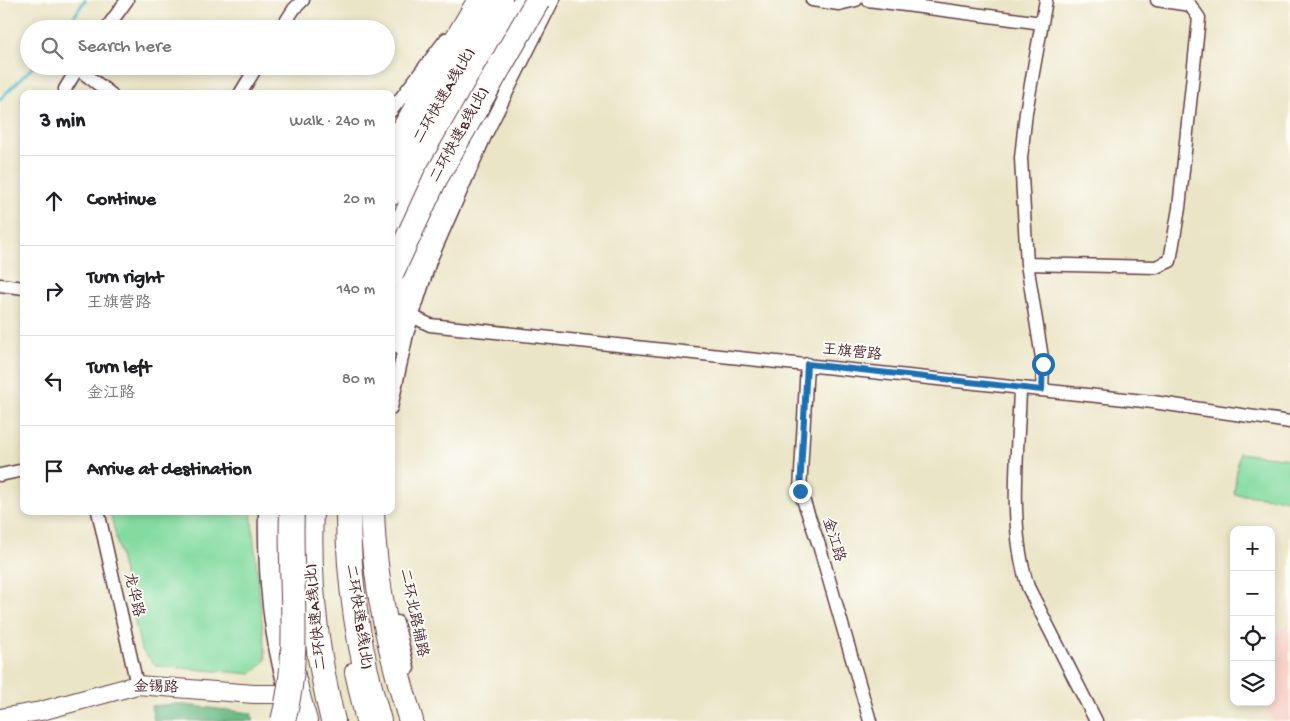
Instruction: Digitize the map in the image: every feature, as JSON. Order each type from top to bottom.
[{"type":"highway","points":[[395,144],[479,0]]},
{"type":"highway","name":"二环快速A线(北)","points":[[395,185],[432,116],[502,0]]},
{"type":"highway","points":[[395,328],[406,288],[431,220],[540,0]]},
{"type":"highway","name":"二环快速B线(北)","points":[[395,265],[435,179],[540,0]]},
{"type":"highway","points":[[395,123],[460,31]]},
{"type":"highway","points":[[279,515],[280,599],[289,661],[305,721]]},
{"type":"highway","points":[[283,721],[291,683],[294,649],[292,515]]},
{"type":"highway","name":"二环快速A线(北)","points":[[310,515],[314,613],[321,666],[333,721]]},
{"type":"highway","name":"二环快速B线(北)","points":[[348,515],[351,577],[357,628],[379,721]]},
{"type":"highway","points":[[372,515],[376,575],[393,721]]},
{"type":"highway","points":[[376,575],[388,639],[411,721]]},
{"type":"main road","points":[[395,233],[432,158],[495,41],[514,0]]},
{"type":"main road","points":[[395,213],[429,146],[495,41],[524,0]]},
{"type":"main road","points":[[310,515],[306,572],[307,632],[312,671],[322,721]]},
{"type":"main road","points":[[336,515],[337,550],[345,622],[366,721]]},
{"type":"street","points":[[113,20],[127,0]]},
{"type":"street","points":[[287,20],[303,0]]},
{"type":"street","points":[[395,106],[479,0]]},
{"type":"street","points":[[495,41],[502,0]]},
{"type":"street","points":[[495,41],[540,0]]},
{"type":"street","points":[[395,390],[412,316],[425,274],[450,213],[510,84],[553,0]]},
{"type":"street","points":[[812,0],[839,4],[856,0]]},
{"type":"street","points":[[868,0],[1042,23]]},
{"type":"street","points":[[1042,390],[1043,364],[1027,264],[1021,158],[1026,112],[1046,0]]},
{"type":"street","points":[[1027,264],[1156,267],[1170,261],[1179,208],[1199,18],[1190,5],[1157,0]]},
{"type":"street","points":[[65,90],[73,75]]},
{"type":"street","points":[[88,75],[106,90]]},
{"type":"street","points":[[242,90],[252,75]]},
{"type":"street","points":[[0,285],[20,288]]},
{"type":"street","name":"王旗营路","points":[[412,316],[430,324],[1153,402],[1290,422]]},
{"type":"street","name":"金江路","points":[[807,364],[800,491],[870,721]]},
{"type":"street","points":[[1020,389],[1017,492],[1021,564],[1032,596],[1096,721]]},
{"type":"street","points":[[1,473],[20,471]]},
{"type":"street","name":"龙华路","points":[[99,515],[137,685]]},
{"type":"street","points":[[265,515],[269,607],[273,638],[294,721]]},
{"type":"street","name":"二环北路辅路","points":[[382,515],[383,548],[389,582],[422,721]]},
{"type":"street","name":"金锡路","points":[[0,718],[41,711],[137,685],[254,694],[286,694]]},
{"type":"shaded area","points":[[1289,624],[1290,721],[1273,721],[1263,706],[1275,706],[1275,634]]},
{"type":"green space","points":[[1239,453],[1290,459],[1290,500],[1234,494]]},
{"type":"green space","points":[[111,515],[251,515],[266,660],[252,674],[156,666],[141,649]]},
{"type":"green space","points":[[177,704],[251,713],[254,721],[154,721],[151,706]]},
{"type":"waterway","points":[[72,20],[85,0]]},
{"type":"waterway","points":[[0,99],[25,75]]},
{"type":"route","points":[[800,491],[807,364],[1042,390],[1043,364]]}]
